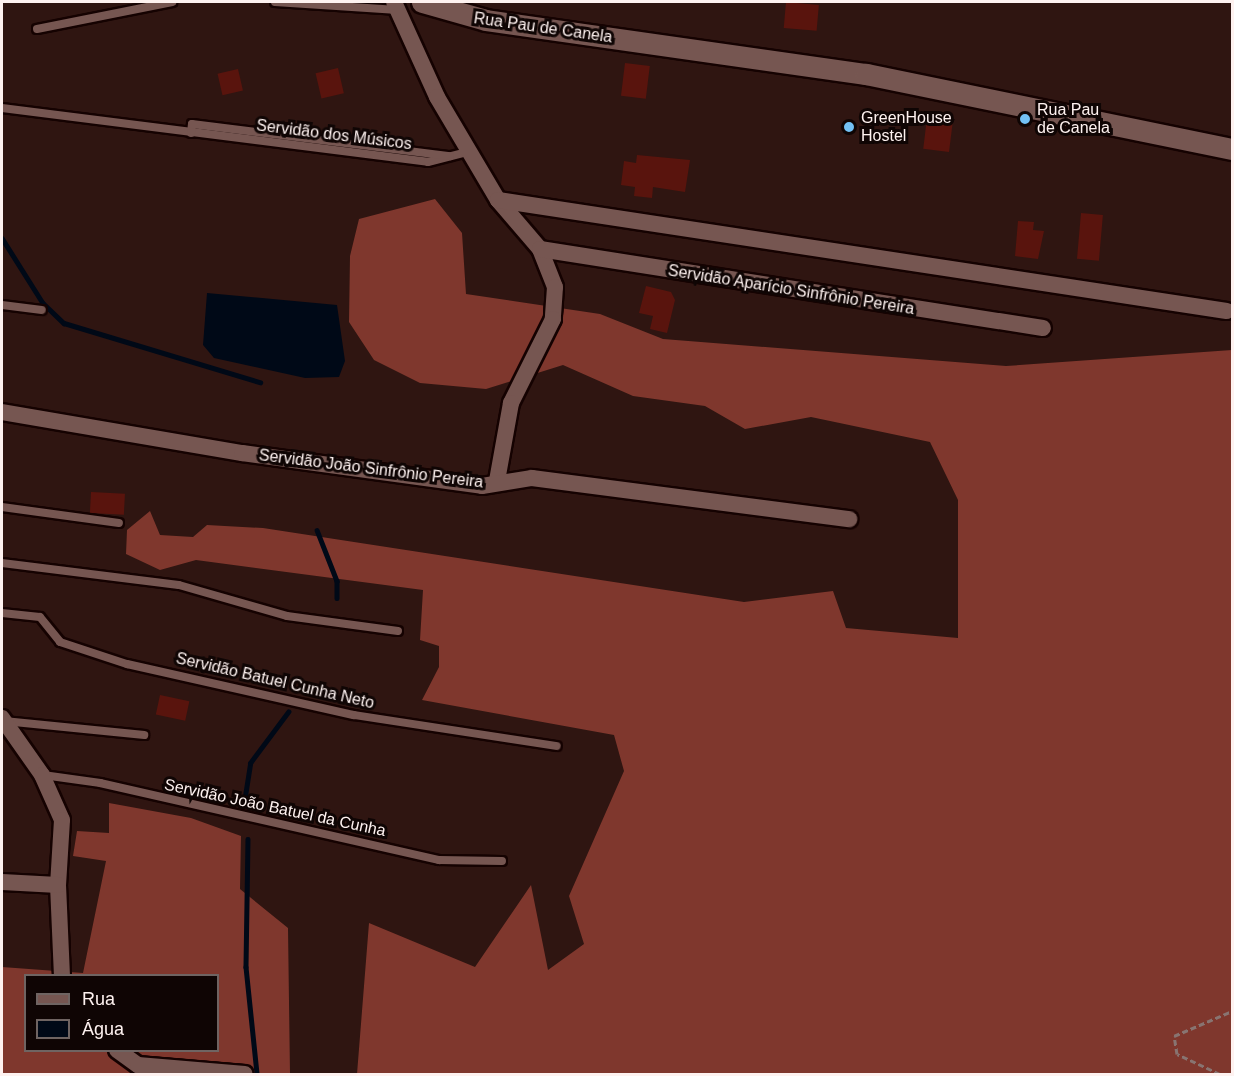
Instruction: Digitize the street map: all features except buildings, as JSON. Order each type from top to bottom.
[{"type":"street","name":"Rua Pau de Canela","points":[[422,2],[486,20],[866,74],[1233,149]]},
{"type":"street","points":[[396,6],[426,77],[472,151],[498,200],[540,249],[555,287],[553,319],[516,388],[497,481]]},
{"type":"street","points":[[498,200],[1227,311]]},
{"type":"street","name":"Servidão Aparício Sinfrônio Pereira","points":[[540,249],[1043,328]]},
{"type":"street","name":"Servidão João Sinfrônio Pereira","points":[[2,412],[253,455],[482,486],[497,481],[532,478],[849,519]]},
{"type":"street","points":[[2,720],[42,775],[62,820],[58,885],[62,974]]},
{"type":"street","points":[[2,882],[58,885]]},
{"type":"street","points":[[120,1052],[138,1065],[245,1074]]},
{"type":"lane","points":[[37,29],[172,2]]},
{"type":"lane","points":[[275,2],[396,6]]},
{"type":"lane","name":"Servidão dos Músicos","points":[[2,108],[191,133],[320,144],[428,162],[472,151]]},
{"type":"lane","points":[[2,305],[42,310]]},
{"type":"lane","points":[[2,507],[119,523]]},
{"type":"lane","points":[[2,563],[179,585],[287,616],[398,631]]},
{"type":"lane","name":"Servidão Batuel Cunha Neto","points":[[2,613],[40,617],[60,642],[127,664],[354,716],[557,746]]},
{"type":"lane","points":[[2,720],[144,735]]},
{"type":"lane","name":"Servidão João Batuel da Cunha","points":[[42,775],[100,783],[439,860],[502,861]]},
{"type":"path","points":[[1220,1074],[1177,1054],[1174,1036],[1233,1011]]},
{"type":"shaded area","points":[[435,199],[462,233],[466,294],[600,314],[663,339],[1006,366],[1232,350],[1232,1074],[357,1074],[369,923],[475,967],[531,885],[548,970],[584,944],[569,896],[624,771],[614,735],[422,700],[439,667],[439,646],[420,640],[423,590],[196,560],[160,570],[126,554],[127,530],[150,511],[160,535],[193,537],[207,525],[263,528],[744,602],[833,591],[846,628],[958,638],[958,500],[930,442],[811,417],[745,429],[705,406],[633,396],[563,365],[486,389],[420,383],[374,360],[349,322],[350,256],[359,219]]},
{"type":"shaded area","points":[[109,803],[191,818],[241,836],[240,889],[288,928],[290,1074],[2,1074],[2,967],[83,973],[106,861],[73,856],[77,831],[109,833]]},
{"type":"water","points":[[207,293],[337,305],[345,361],[339,377],[305,378],[214,358],[203,345]]},
{"type":"waterway","points":[[2,238],[43,303],[64,323],[260,382]]},
{"type":"waterway","points":[[317,530],[337,581],[337,598]]},
{"type":"waterway","points":[[245,796],[250,763],[288,712]]},
{"type":"waterway","points":[[248,839],[246,967],[257,1074]]},
{"type":"place","name":"Rua Pau de Canela","points":[[1025,119]]},
{"type":"place","name":"GreenHouse Hostel","points":[[849,127]]}]
